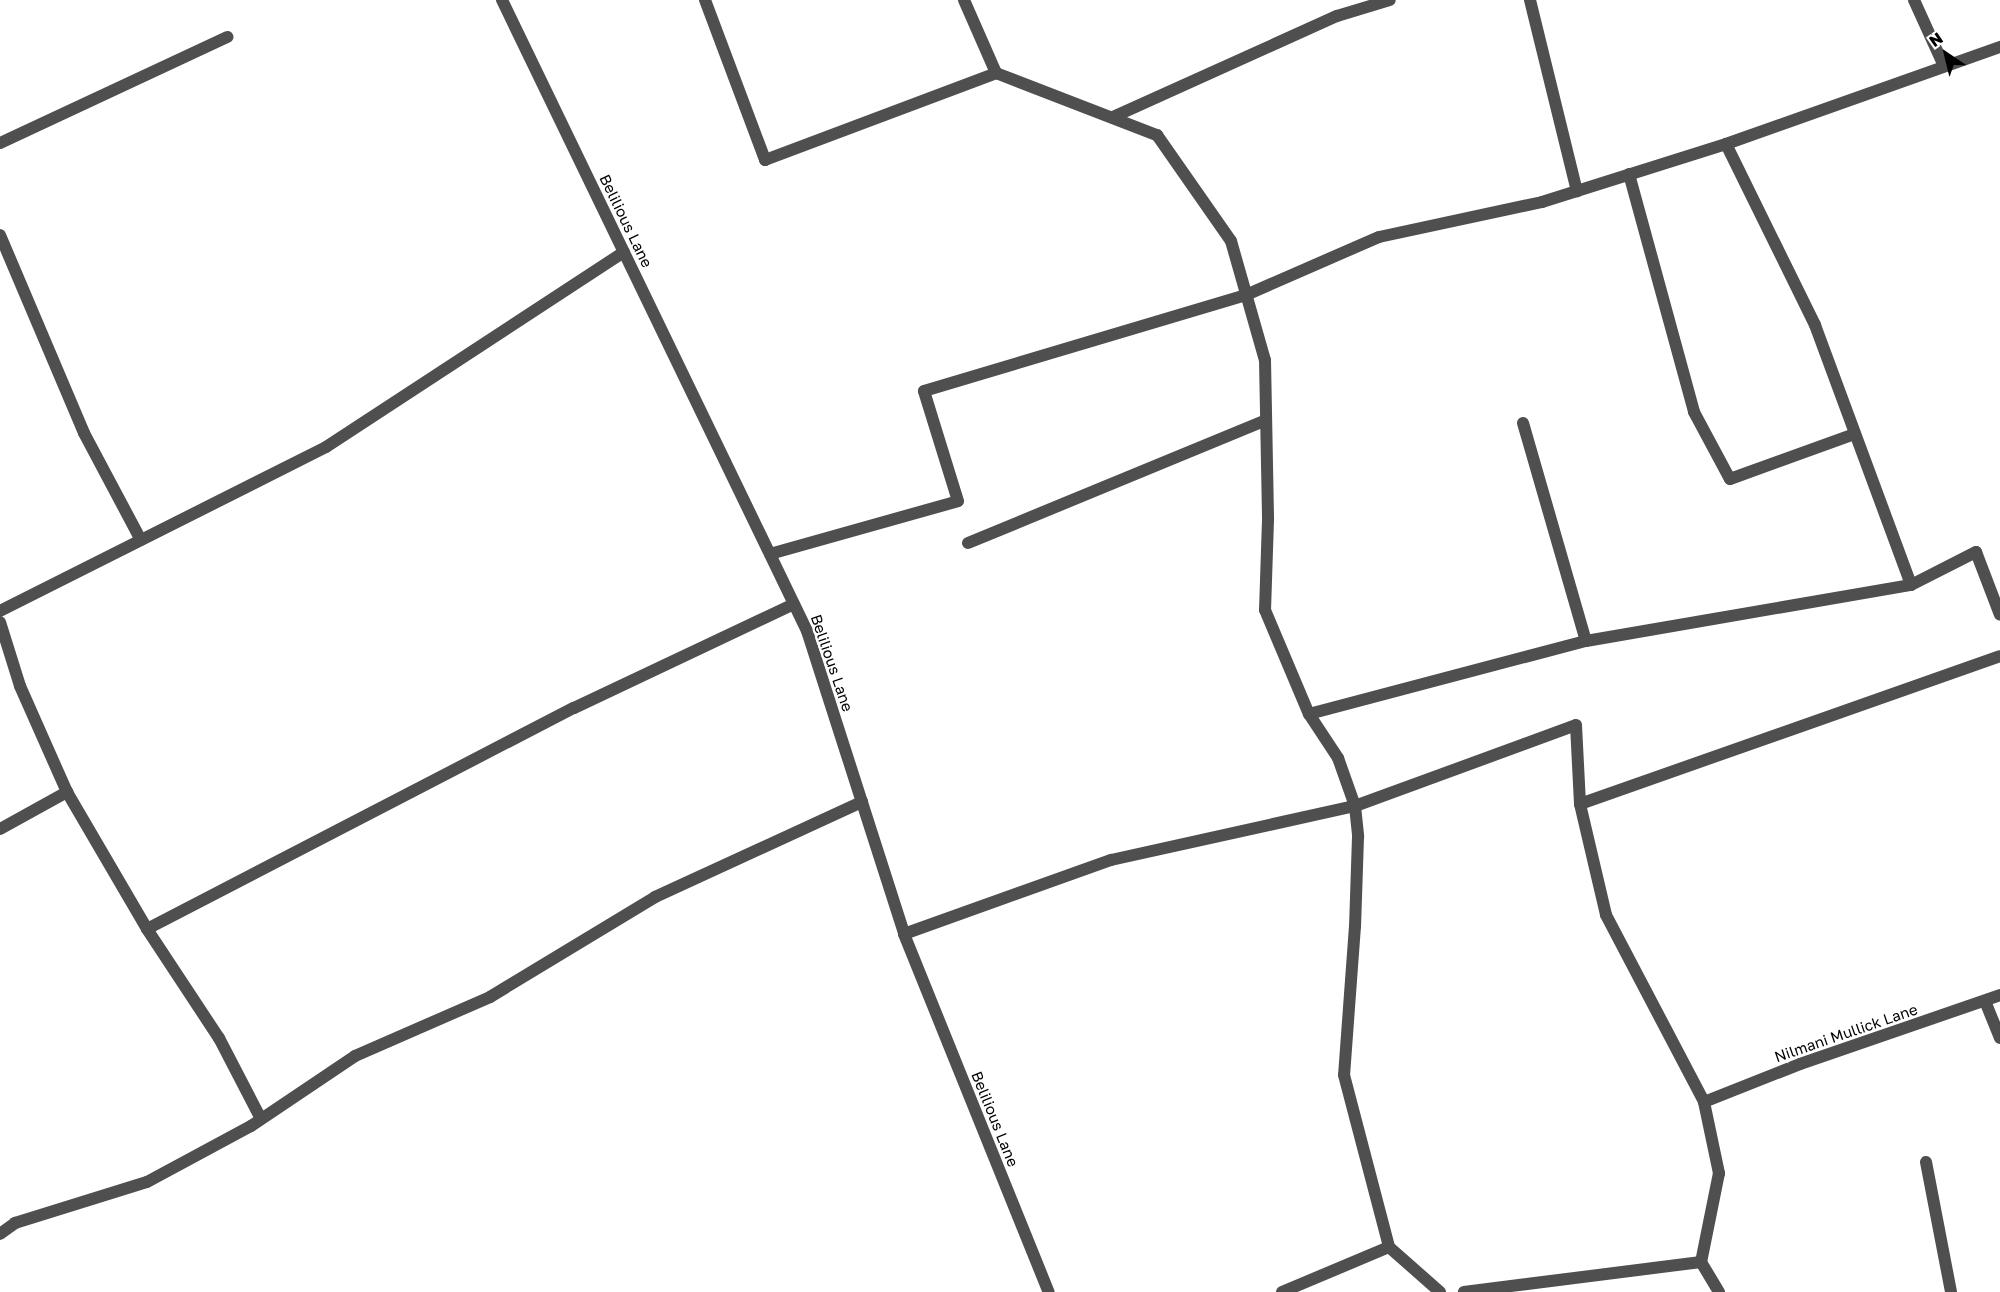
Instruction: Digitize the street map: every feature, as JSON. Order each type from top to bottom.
[{"type":"street","name":"Belilious Lane","points":[[502,0],[807,631],[904,934],[1049,1292]]},
{"type":"street","points":[[705,0],[765,160],[996,73],[1157,135],[1231,241],[1264,360],[1265,610],[1309,714],[1338,758],[1355,806],[1358,837],[1355,926],[1344,1076],[1389,1247],[1440,1292]]},
{"type":"street","points":[[964,0],[996,73]]},
{"type":"street","points":[[1113,117],[1337,16],[1390,0]]},
{"type":"street","points":[[1530,0],[1577,191]]},
{"type":"street","points":[[1914,0],[1944,66],[1963,60]]},
{"type":"street","points":[[0,142],[228,37]]},
{"type":"street","points":[[770,554],[958,501],[924,391],[1246,295],[1379,237],[1542,202],[1726,144],[2000,47]]},
{"type":"street","points":[[1726,144],[1815,325],[1911,585]]},
{"type":"street","points":[[1629,174],[1694,412],[1730,479],[1854,434]]},
{"type":"street","points":[[0,235],[84,433],[141,540]]},
{"type":"street","points":[[0,611],[326,447],[624,252]]},
{"type":"street","points":[[968,543],[1266,420]]},
{"type":"street","points":[[1523,423],[1586,641]]},
{"type":"street","points":[[1309,714],[1586,641],[1911,585],[1977,552],[2000,615]]},
{"type":"street","points":[[147,929],[574,708],[794,604]]},
{"type":"street","points":[[0,622],[20,686],[68,792],[147,929],[219,1038],[261,1119]]},
{"type":"street","points":[[1581,804],[2000,656]]},
{"type":"street","points":[[904,934],[1111,860],[1355,806],[1576,725],[1581,804],[1606,915],[1704,1102],[1719,1173],[1701,1262],[1719,1292]]},
{"type":"street","points":[[0,830],[68,792]]},
{"type":"street","points":[[0,1234],[15,1223],[147,1182],[261,1119],[355,1056],[490,997],[655,897],[862,802]]},
{"type":"street","name":"Nilmani Mullick Lane","points":[[1704,1102],[1800,1064],[2000,995]]},
{"type":"street","points":[[1985,1001],[2000,1038]]},
{"type":"street","points":[[1926,1162],[1951,1292]]},
{"type":"street","points":[[1282,1292],[1389,1247]]},
{"type":"street","points":[[1464,1292],[1701,1262]]}]
